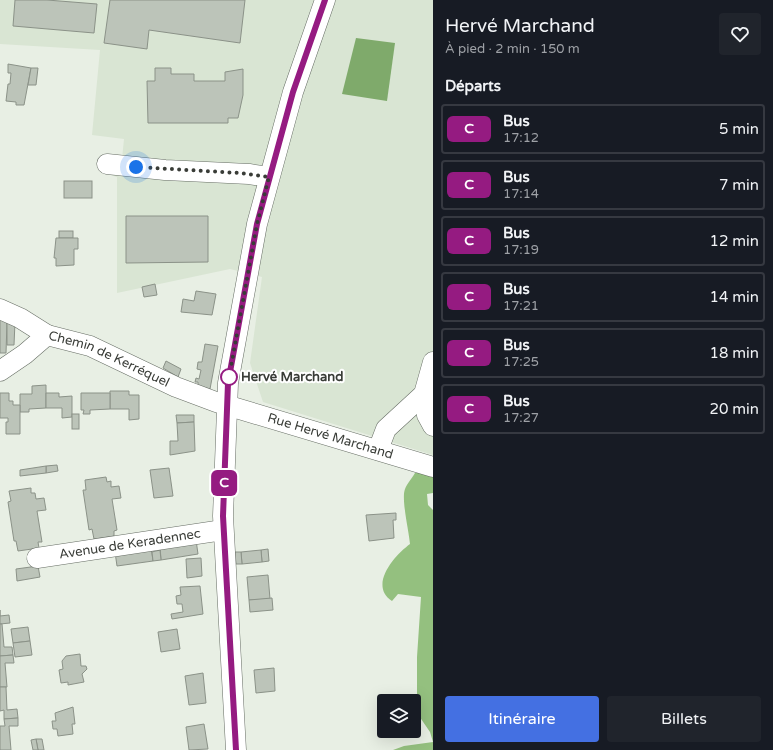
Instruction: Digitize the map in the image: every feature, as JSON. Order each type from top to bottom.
[{"type":"street","points":[[236,750],[223,530],[227,405],[235,342],[257,224],[293,92],[325,0]]},
{"type":"street","points":[[108,164],[165,170],[240,173],[269,177]]},
{"type":"street","points":[[0,309],[20,318],[47,335]]},
{"type":"street","name":"Chemin de Kerréquel","points":[[0,371],[25,354],[47,335],[90,346],[176,387],[227,405]]},
{"type":"street","points":[[433,362],[424,394],[427,415],[433,426]]},
{"type":"street","points":[[378,450],[386,428],[424,394]]},
{"type":"street","name":"Rue Hervé Marchand","points":[[227,405],[433,467]]},
{"type":"street","name":"Avenue de Keradennec","points":[[37,558],[223,530]]},
{"type":"shaded area","points":[[0,0],[433,0],[433,455],[263,402],[250,363],[262,277],[230,269],[117,293],[117,177],[105,173],[122,159],[124,139],[92,135],[100,50],[0,44]]},
{"type":"shaded area","points":[[356,38],[395,43],[387,101],[342,94]]},
{"type":"shaded area","points":[[427,472],[433,474],[433,493],[427,494],[428,505],[433,510],[433,742],[430,732],[421,719],[421,694],[417,694],[417,657],[421,597],[398,594],[392,601],[385,594],[383,587],[383,579],[391,563],[397,555],[410,544],[404,494],[408,483],[415,473]]},
{"type":"shaded area","points":[[433,742],[433,750],[393,750],[404,746]]},
{"type":"building","points":[[15,0],[47,0],[97,4],[94,33],[13,26]]},
{"type":"building","points":[[110,0],[245,0],[240,43],[149,30],[147,49],[104,43]]},
{"type":"building","points":[[8,64],[31,68],[24,105],[16,105],[16,102],[6,101],[11,73],[8,73]]},
{"type":"building","points":[[31,68],[38,68],[36,85],[28,85]]},
{"type":"building","points":[[155,68],[171,68],[171,74],[194,74],[194,81],[225,81],[225,72],[243,69],[243,95],[238,118],[228,118],[228,123],[148,123],[147,81],[155,81]]},
{"type":"building","points":[[64,181],[92,181],[92,198],[64,198]]},
{"type":"building","points":[[126,216],[208,216],[208,262],[126,263]]},
{"type":"building","points":[[59,231],[73,231],[73,238],[59,238]]},
{"type":"building","points":[[56,238],[78,238],[78,249],[74,249],[74,265],[56,266],[56,258],[54,258]]},
{"type":"building","points":[[155,284],[157,295],[144,297],[142,287]]},
{"type":"building","points":[[196,291],[216,294],[212,315],[181,312],[183,299],[194,301]]},
{"type":"building","points":[[0,317],[7,322],[6,353],[0,353]]},
{"type":"building","points":[[7,322],[15,322],[14,345],[7,345]]},
{"type":"building","points":[[205,344],[218,346],[210,389],[198,386],[198,382],[195,382],[196,378],[199,379],[201,370],[197,369],[198,362],[202,362]]},
{"type":"building","points":[[166,361],[181,369],[178,377],[163,368]]},
{"type":"building","points":[[46,385],[46,408],[29,409],[29,412],[20,412],[20,394],[32,394],[32,386]]},
{"type":"building","points":[[110,391],[129,391],[129,395],[139,395],[139,419],[129,420],[129,409],[110,409]]},
{"type":"building","points":[[0,393],[9,393],[9,401],[13,401],[13,405],[20,405],[20,434],[6,434],[6,422],[8,422],[8,418],[0,418]]},
{"type":"building","points":[[46,393],[59,393],[59,397],[72,396],[72,417],[62,418],[62,408],[46,408]]},
{"type":"building","points":[[81,393],[110,393],[110,409],[90,410],[90,414],[83,414],[84,410],[81,410]]},
{"type":"building","points":[[72,414],[79,414],[79,429],[72,429]]},
{"type":"building","points":[[176,415],[194,415],[194,422],[177,423]]},
{"type":"building","points":[[194,422],[195,451],[170,455],[170,441],[178,441],[177,423]]},
{"type":"building","points":[[57,465],[58,471],[46,473],[46,466]]},
{"type":"building","points":[[46,466],[46,473],[20,476],[20,470]]},
{"type":"building","points":[[169,468],[173,496],[154,498],[150,470]]},
{"type":"building","points":[[106,477],[107,482],[111,481],[111,487],[119,486],[121,498],[112,499],[117,530],[114,531],[114,536],[94,539],[92,529],[89,530],[83,490],[86,490],[85,480]]},
{"type":"building","points":[[31,488],[31,493],[35,493],[36,499],[44,498],[46,510],[37,511],[42,542],[38,542],[39,548],[18,551],[16,541],[14,541],[8,502],[11,501],[9,491]]},
{"type":"building","points":[[396,513],[396,520],[393,520],[394,538],[369,541],[366,515]]},
{"type":"building","points":[[196,540],[198,554],[161,560],[160,546]]},
{"type":"building","points":[[151,547],[153,561],[117,566],[115,552]]},
{"type":"building","points":[[268,549],[269,561],[262,562],[261,550]]},
{"type":"building","points":[[160,550],[161,560],[153,561],[152,552]]},
{"type":"building","points":[[261,550],[262,562],[242,564],[241,552]]},
{"type":"building","points":[[235,552],[241,552],[242,564],[236,564]]},
{"type":"building","points":[[201,558],[202,576],[187,578],[186,559]]},
{"type":"building","points":[[38,566],[40,577],[17,581],[16,569]]},
{"type":"building","points":[[268,575],[270,599],[249,600],[247,577]]},
{"type":"building","points":[[200,586],[203,614],[172,619],[171,614],[183,612],[182,604],[177,604],[176,596],[181,595],[180,587]]},
{"type":"building","points":[[272,598],[273,610],[250,612],[249,600]]},
{"type":"building","points":[[9,615],[10,623],[0,624],[0,616]]},
{"type":"building","points":[[0,624],[2,624],[4,647],[12,647],[13,655],[0,656]]},
{"type":"building","points":[[28,627],[30,641],[13,643],[11,629]]},
{"type":"building","points":[[177,629],[180,649],[161,652],[158,632]]},
{"type":"building","points":[[30,641],[32,655],[15,657],[13,643]]},
{"type":"building","points":[[80,654],[81,666],[86,666],[87,669],[82,674],[84,682],[68,685],[68,682],[61,683],[59,670],[63,669],[62,661],[66,656]]},
{"type":"building","points":[[13,655],[14,663],[5,663],[7,687],[0,687],[0,656]]},
{"type":"building","points":[[274,668],[275,691],[256,693],[254,670]]},
{"type":"building","points":[[203,673],[206,703],[189,705],[185,676]]},
{"type":"building","points":[[0,687],[6,687],[7,710],[17,709],[18,718],[4,719],[4,710],[0,711]]},
{"type":"building","points":[[73,707],[75,724],[72,724],[73,734],[58,736],[57,729],[53,729],[52,721],[56,721],[55,713]]},
{"type":"building","points":[[18,718],[18,726],[9,726],[11,750],[0,750],[0,726],[5,726],[4,719]]},
{"type":"building","points":[[204,724],[208,749],[189,750],[186,727]]},
{"type":"building","points":[[36,739],[42,739],[44,750],[38,750]]},
{"type":"building","points":[[36,739],[38,750],[33,750],[31,740]]},
{"type":"bus line","name":"C","points":[[236,750],[227,612],[223,516],[228,383],[257,224],[293,92],[325,0]]},
{"type":"place","name":"Hervé Marchand","points":[[229,377]]},
{"type":"route","points":[[136,167],[195,172],[240,173],[269,177],[257,224],[228,383],[229,377]]}]
